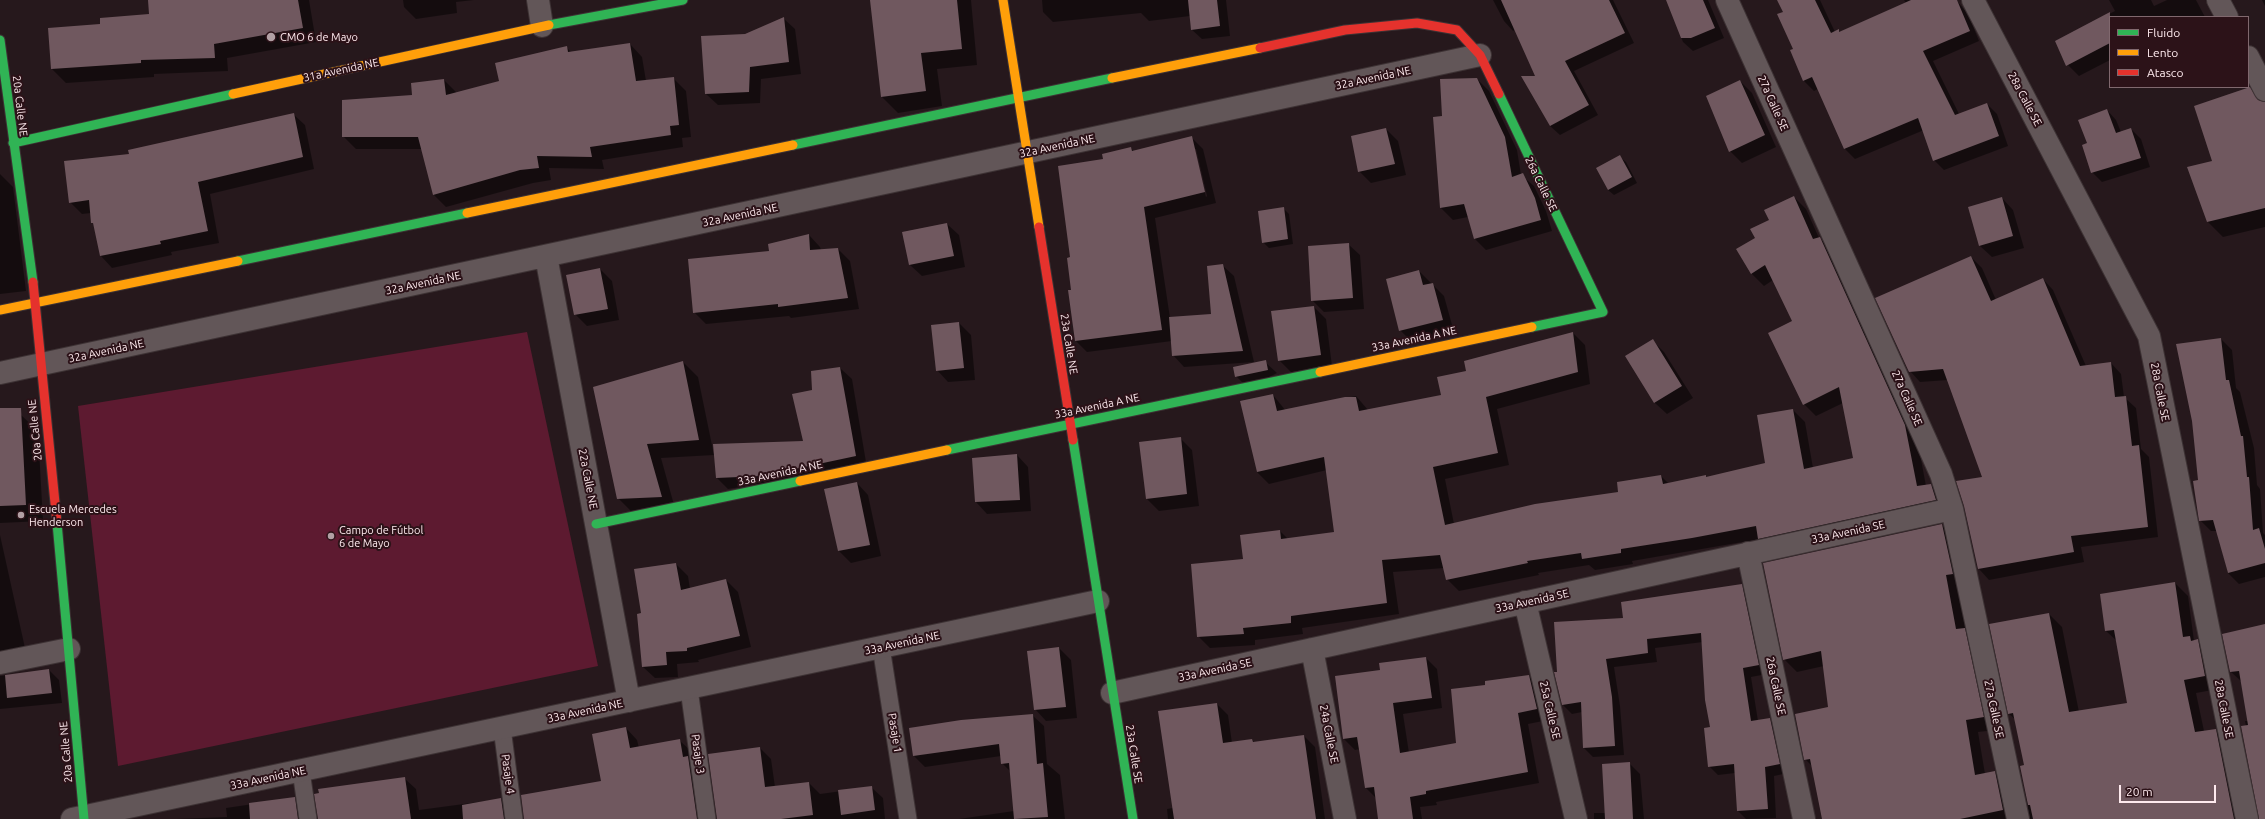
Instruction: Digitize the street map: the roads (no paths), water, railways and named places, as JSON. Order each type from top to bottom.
[{"type":"street","points":[[538,0],[542,26]]},
{"type":"street","name":"31a Avenida NE","points":[[6,144],[542,26],[683,0]]},
{"type":"street","name":"23a Calle NE","points":[[1003,0],[1112,692]]},
{"type":"street","name":"27a Calle SE","points":[[1727,0],[1941,474],[1952,509],[2018,819]]},
{"type":"street","name":"28a Calle SE","points":[[1973,0],[2149,336],[2247,819]]},
{"type":"street","points":[[2218,0],[2226,16]]},
{"type":"street","name":"26a Calle SE","points":[[0,310],[1345,30],[1417,23],[1457,30],[1480,55],[1603,312]]},
{"type":"street","name":"20a Calle NE","points":[[0,40],[6,144],[35,303],[69,649],[80,818]]},
{"type":"street","name":"32a Avenida NE","points":[[0,374],[1480,55]]},
{"type":"street","points":[[2249,59],[2265,90]]},
{"type":"street","name":"22a Calle NE","points":[[546,256],[629,701]]},
{"type":"street","name":"33a Avenida A NE","points":[[596,524],[1603,312]]},
{"type":"street","name":"33a Avenida SE","points":[[1112,692],[1952,509]]},
{"type":"street","name":"26a Calle SE","points":[[1748,554],[1804,819]]},
{"type":"street","name":"33a Avenida NE","points":[[80,818],[1098,601]]},
{"type":"street","name":"25a Calle SE","points":[[1525,602],[1576,819]]},
{"type":"street","points":[[0,663],[69,649]]},
{"type":"street","name":"24a Calle SE","points":[[1312,649],[1345,819]]},
{"type":"street","name":"23a Calle SE","points":[[1112,692],[1133,819]]},
{"type":"lane","name":"Pasaje 1","points":[[881,647],[908,819]]},
{"type":"lane","name":"Pasaje 3","points":[[689,688],[707,819]]},
{"type":"lane","name":"Pasaje 4","points":[[502,728],[514,819]]},
{"type":"lane","points":[[301,771],[308,819]]},
{"type":"place","name":"CMO 6 de Mayo","points":[[271,37]]},
{"type":"place","name":"Escuela Mercedes Henderson","points":[[21,515]]},
{"type":"place","name":"Campo de Fútbol 6 de Mayo","points":[[331,536]]}]
